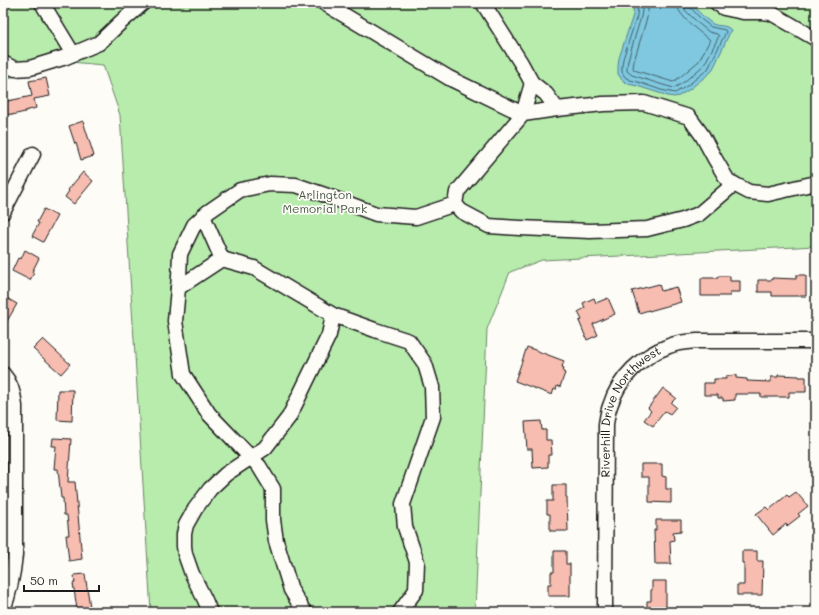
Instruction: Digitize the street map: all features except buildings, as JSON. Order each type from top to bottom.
[{"type":"street","points":[[42,3],[73,54]]},
{"type":"street","points":[[3,63],[15,69],[30,68],[73,54],[99,43],[143,3]]},
{"type":"street","points":[[324,3],[449,78],[523,114],[603,104],[644,102],[689,117],[702,135],[728,181],[749,192],[768,194],[816,183]]},
{"type":"street","points":[[484,3],[532,83],[546,94],[557,109]]},
{"type":"street","points":[[717,3],[724,8],[743,12],[771,13],[816,39]]},
{"type":"street","points":[[454,204],[457,192],[523,114],[532,83]]},
{"type":"street","points":[[3,212],[33,154]]},
{"type":"street","points":[[305,612],[291,590],[276,541],[273,520],[273,489],[259,466],[209,414],[184,374],[175,321],[180,254],[194,225],[208,212],[240,190],[270,184],[296,185],[325,194],[376,214],[416,216],[454,204]]},
{"type":"street","points":[[454,204],[461,211],[489,226],[590,230],[648,228],[683,220],[699,214],[734,184]]},
{"type":"street","points":[[203,216],[222,259]]},
{"type":"street","points":[[178,288],[222,259],[254,268],[333,315],[408,341],[425,364],[432,387],[433,417],[403,504],[406,527],[417,562],[416,590],[400,612]]},
{"type":"street","points":[[210,612],[192,574],[185,554],[184,534],[186,525],[195,509],[210,489],[226,474],[265,448],[289,417],[330,335],[333,315]]},
{"type":"street","name":"Riverhill Drive Northwest","points":[[604,612],[606,424],[610,405],[619,386],[630,370],[646,357],[670,345],[682,342],[816,341]]},
{"type":"street","points":[[3,374],[13,394],[15,406],[15,555],[13,577],[8,598],[3,610]]},
{"type":"green space","name":"Arlington Memorial Park","points":[[3,3],[816,3],[816,246],[542,260],[510,272],[487,329],[475,612],[151,612],[120,115],[103,65],[59,61],[3,80]]},
{"type":"water","points":[[634,3],[691,3],[713,24],[729,28],[731,30],[711,72],[690,89],[679,96],[674,97],[628,84],[622,80],[618,74],[619,58],[633,15]]}]
